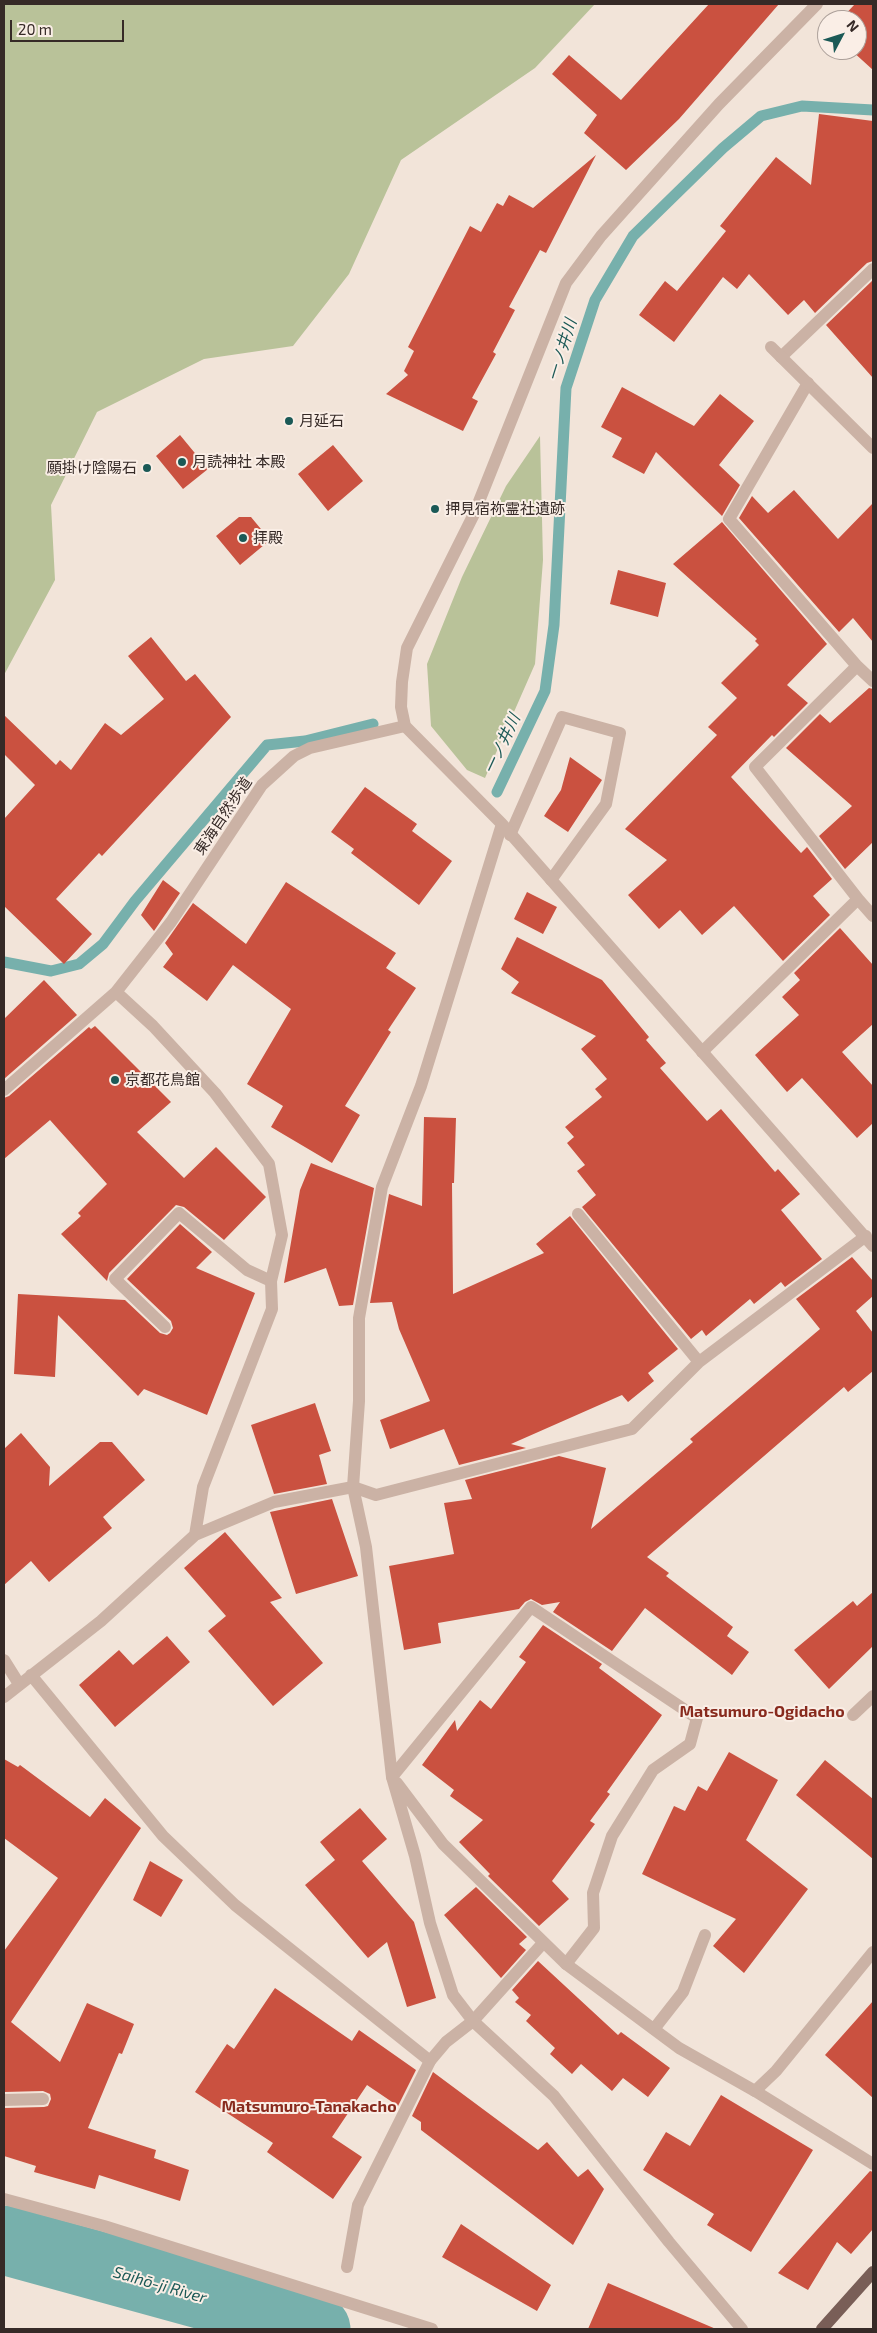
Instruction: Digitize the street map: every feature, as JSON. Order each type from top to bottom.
[{"type":"main road","points":[[822,2329],[873,2272]]},
{"type":"street","points":[[4,1697],[101,1621],[195,1535],[274,1502],[353,1487],[376,1495],[632,1429],[699,1362],[871,1243],[502,824],[405,726],[401,707],[402,682],[407,648],[474,514],[566,283],[601,236],[719,104],[817,4]]},
{"type":"street","points":[[781,357],[873,269]]},
{"type":"street","points":[[771,347],[873,448]]},
{"type":"street","points":[[808,383],[729,519],[857,666],[873,681]]},
{"type":"street","points":[[857,666],[754,767],[873,916]]},
{"type":"street","points":[[510,834],[562,717],[620,733],[606,804],[551,880]]},
{"type":"street","name":"東海自然歩道","points":[[4,1090],[116,992],[171,922],[262,785],[294,756],[310,748],[405,726]]},
{"type":"street","points":[[502,824],[421,1086],[382,1187],[359,1318],[359,1401],[353,1487],[366,1547],[392,1776],[415,1856],[430,1923],[453,1995],[473,2021],[554,2096],[668,2242],[742,2329]]},
{"type":"street","points":[[702,1052],[858,899]]},
{"type":"street","points":[[116,992],[153,1026],[215,1093],[268,1164],[282,1235],[271,1281],[272,1309],[203,1487],[195,1535]]},
{"type":"street","points":[[164,1327],[115,1279],[179,1213],[247,1270],[271,1281]]},
{"type":"street","points":[[578,1214],[699,1362]]},
{"type":"street","points":[[392,1776],[531,1607],[697,1718],[690,1744],[653,1770],[612,1836],[593,1893],[594,1928],[566,1964]]},
{"type":"street","points":[[4,1660],[19,1684]]},
{"type":"street","points":[[31,1675],[170,1843],[235,1906],[430,2062]]},
{"type":"street","points":[[853,1715],[873,1696]]},
{"type":"street","points":[[392,1776],[443,1844],[566,1964],[679,2048],[755,2091],[873,2164]]},
{"type":"street","points":[[654,2029],[683,1992],[705,1935]]},
{"type":"street","points":[[347,2267],[358,2205],[430,2062],[446,2042],[473,2021],[543,1943]]},
{"type":"street","points":[[755,2091],[776,2071],[873,1952]]},
{"type":"street","points":[[4,2100],[43,2099]]},
{"type":"street","points":[[4,2199],[114,2229],[432,2329]]},
{"type":"green space","points":[[4,4],[595,4],[535,68],[401,160],[349,274],[293,346],[204,359],[97,412],[51,505],[55,580],[4,675]]},
{"type":"green space","points":[[540,436],[543,560],[535,664],[485,778],[467,770],[431,726],[427,664],[462,577],[506,486]]},
{"type":"building","points":[[709,4],[779,4],[679,119],[626,170],[584,133],[597,115],[552,74],[569,55],[621,100]]},
{"type":"building","points":[[855,4],[873,4],[873,70],[862,60],[867,60],[867,10],[849,10]]},
{"type":"building","points":[[819,114],[873,121],[873,261],[867,263],[815,313],[804,300],[788,315],[749,274],[737,289],[723,277],[674,342],[639,315],[665,281],[677,291],[726,231],[720,226],[776,157],[811,185]]},
{"type":"building","points":[[596,155],[546,253],[540,250],[509,307],[515,310],[493,352],[496,354],[472,398],[478,401],[463,431],[386,394],[408,375],[404,371],[414,351],[408,347],[470,226],[481,232],[497,203],[503,206],[509,195],[533,208]]},
{"type":"building","points":[[873,280],[873,378],[826,325]]},
{"type":"building","points":[[622,387],[694,426],[720,394],[754,421],[719,465],[740,485],[722,516],[656,452],[644,474],[612,457],[622,438],[601,427]]},
{"type":"building","name":"月読神社 本殿","points":[[180,435],[208,469],[183,489],[156,456]]},
{"type":"building","points":[[333,445],[363,481],[328,511],[298,474]]},
{"type":"building","points":[[794,490],[838,539],[873,503],[873,642],[853,618],[839,632],[739,518],[752,496],[768,513]]},
{"type":"building","name":"拝殿","points":[[239,517],[251,517],[270,540],[240,565],[216,536]]},
{"type":"building","points":[[722,522],[827,644],[787,685],[808,703],[774,737],[772,735],[731,777],[801,853],[807,847],[832,879],[813,896],[830,915],[783,961],[734,906],[702,935],[680,910],[659,929],[628,895],[667,860],[625,829],[717,735],[708,727],[737,698],[721,683],[759,645],[755,641],[757,639],[673,564]]},
{"type":"building","points":[[618,570],[666,583],[658,617],[610,604]]},
{"type":"building","points":[[151,637],[186,681],[195,674],[231,717],[102,856],[99,853],[56,899],[92,934],[64,964],[4,906],[4,819],[35,785],[4,754],[4,715],[56,765],[60,760],[71,770],[105,723],[121,735],[164,699],[128,656]]},
{"type":"building","points":[[869,688],[873,689],[873,842],[845,869],[819,836],[852,806],[786,748],[820,714],[830,723]]},
{"type":"building","points":[[570,757],[602,780],[568,832],[544,816],[561,790]]},
{"type":"building","points":[[365,787],[417,824],[412,831],[452,861],[419,905],[351,853],[354,849],[331,832]]},
{"type":"building","points":[[163,880],[180,893],[154,931],[141,915]]},
{"type":"building","points":[[286,882],[396,953],[386,968],[416,988],[388,1030],[391,1032],[345,1106],[360,1115],[332,1163],[271,1127],[283,1106],[247,1084],[291,1009],[233,965],[207,1001],[163,967],[173,954],[165,943],[193,903],[246,944]]},
{"type":"building","points":[[527,892],[557,907],[543,934],[514,919]]},
{"type":"building","points":[[840,928],[873,965],[873,1024],[842,1052],[873,1086],[873,1123],[857,1138],[802,1078],[787,1092],[755,1055],[799,1015],[782,997],[800,980],[794,973]]},
{"type":"building","points":[[517,937],[602,980],[649,1037],[646,1040],[666,1063],[660,1068],[707,1121],[721,1109],[775,1172],[778,1169],[800,1194],[781,1210],[822,1259],[785,1287],[781,1282],[754,1304],[750,1299],[706,1336],[702,1330],[691,1339],[582,1207],[596,1195],[577,1171],[585,1165],[567,1143],[574,1137],[565,1127],[602,1097],[595,1089],[607,1079],[581,1049],[596,1036],[511,993],[519,982],[501,969]]},
{"type":"building","points":[[44,980],[77,1015],[4,1079],[4,1019]]},
{"type":"building","points":[[95,1026],[171,1102],[137,1132],[184,1178],[216,1147],[266,1197],[224,1240],[184,1207],[176,1205],[109,1273],[107,1281],[61,1234],[81,1216],[78,1213],[107,1184],[50,1120],[4,1159],[4,1098],[9,1096],[89,1027],[91,1029]]},
{"type":"building","points":[[424,1117],[456,1118],[454,1183],[452,1183],[453,1294],[544,1253],[536,1244],[570,1216],[678,1349],[648,1373],[654,1381],[628,1402],[622,1395],[511,1444],[526,1448],[459,1465],[444,1429],[390,1449],[380,1420],[430,1401],[399,1329],[392,1302],[370,1303],[389,1194],[422,1206]]},
{"type":"building","points":[[311,1163],[374,1188],[353,1305],[339,1306],[326,1268],[284,1283],[300,1190]]},
{"type":"building","points":[[180,1224],[212,1252],[196,1268],[255,1293],[207,1415],[144,1389],[138,1396],[58,1315],[55,1377],[14,1374],[18,1294],[125,1300],[160,1333],[167,1335],[170,1333],[173,1328],[171,1321],[127,1279]]},
{"type":"building","points":[[852,1257],[873,1281],[873,1296],[856,1311],[873,1333],[873,1371],[848,1392],[844,1387],[647,1557],[669,1573],[666,1576],[733,1627],[727,1636],[749,1652],[732,1675],[645,1608],[612,1651],[553,1612],[560,1602],[542,1605],[531,1599],[525,1602],[519,1609],[438,1623],[441,1643],[404,1650],[389,1566],[454,1554],[444,1503],[472,1499],[465,1480],[559,1456],[606,1468],[591,1529],[693,1442],[690,1439],[820,1329],[796,1299]]},
{"type":"building","points":[[315,1403],[331,1451],[319,1455],[327,1484],[274,1494],[251,1425]]},
{"type":"building","points":[[21,1433],[50,1467],[49,1486],[100,1442],[112,1442],[145,1480],[103,1517],[112,1528],[49,1582],[31,1561],[4,1585],[4,1449]]},
{"type":"building","points":[[332,1499],[358,1576],[296,1594],[270,1512]]},
{"type":"building","points":[[225,1532],[282,1598],[270,1602],[323,1663],[273,1706],[208,1631],[226,1616],[184,1568]]},
{"type":"building","points":[[873,1592],[873,1646],[829,1689],[794,1650],[853,1601],[857,1606]]},
{"type":"building","points":[[543,1625],[602,1664],[599,1668],[662,1715],[607,1792],[610,1794],[590,1821],[595,1824],[552,1881],[569,1899],[539,1926],[488,1876],[490,1874],[459,1842],[483,1820],[450,1796],[454,1790],[422,1765],[455,1720],[457,1731],[480,1700],[491,1709],[526,1662],[519,1657]]},
{"type":"building","points":[[167,1636],[190,1662],[115,1727],[79,1685],[119,1650],[133,1665]]},
{"type":"building","points":[[729,1752],[778,1780],[746,1840],[808,1889],[744,1973],[713,1946],[736,1919],[642,1874],[674,1806],[685,1811],[698,1786],[707,1791]]},
{"type":"building","points":[[4,1759],[18,1767],[20,1765],[90,1817],[105,1798],[141,1828],[11,2022],[60,2062],[87,2003],[134,2024],[122,2054],[119,2053],[88,2128],[156,2150],[154,2158],[189,2170],[180,2201],[99,2175],[95,2189],[34,2172],[36,2166],[4,2156],[4,2108],[44,2107],[48,2106],[51,2099],[50,2094],[43,2091],[4,2092],[4,1951],[58,1878],[4,1838]]},
{"type":"building","points":[[825,1760],[873,1799],[873,1859],[796,1795]]},
{"type":"building","points":[[360,1808],[387,1839],[362,1861],[414,1922],[436,1998],[407,2007],[387,1942],[368,1958],[305,1885],[335,1860],[320,1842]]},
{"type":"building","points":[[150,1861],[183,1880],[161,1917],[133,1900]]},
{"type":"building","points":[[476,1887],[527,1937],[519,1944],[526,1950],[501,1978],[444,1915]]},
{"type":"building","points":[[538,1961],[618,2035],[621,2032],[670,2068],[648,2097],[623,2078],[612,2091],[581,2064],[572,2074],[550,2054],[555,2048],[526,2021],[531,2015],[515,2002],[519,1998],[512,1990]]},
{"type":"building","points":[[275,1988],[352,2041],[359,2030],[416,2070],[398,2106],[367,2085],[332,2137],[362,2157],[333,2199],[267,2152],[273,2143],[195,2092],[227,2044],[234,2049]]},
{"type":"building","points":[[873,2001],[873,2098],[825,2055]]},
{"type":"building","points":[[433,2072],[538,2150],[547,2142],[578,2177],[588,2169],[604,2189],[573,2245],[421,2130],[421,2122],[412,2116]]},
{"type":"building","points":[[721,2095],[813,2150],[751,2252],[707,2225],[714,2214],[643,2170],[666,2132],[690,2146]]},
{"type":"building","points":[[870,2171],[873,2172],[873,2229],[851,2254],[837,2242],[808,2290],[778,2273]]},
{"type":"building","points":[[461,2224],[551,2285],[537,2311],[442,2257]]},
{"type":"building","points":[[608,2283],[716,2329],[588,2329]]},
{"type":"waterway","name":"一ノ井川","points":[[497,792],[545,691],[554,625],[566,388],[595,300],[633,236],[723,148],[761,116],[802,106],[873,110]]},
{"type":"waterway","points":[[4,962],[51,971],[79,964],[103,944],[135,901],[267,745],[305,741],[373,724]]},
{"type":"waterway","name":"Saihō-ji River","points":[[4,2240],[222,2300],[316,2329]]},
{"type":"place","name":"月延石","points":[[289,421]]},
{"type":"place","name":"月読神社 本殿","points":[[182,462]]},
{"type":"place","name":"願掛け陰陽石","points":[[147,468]]},
{"type":"place","name":"押見宿祢霊社遺跡","points":[[435,509]]},
{"type":"place","name":"拝殿","points":[[243,538]]},
{"type":"place","name":"京都花鳥館","points":[[115,1080]]},
{"type":"district","name":"Matsumuro-Ogidacho","points":[[762,1712]]},
{"type":"district","name":"Matsumuro-Tanakacho","points":[[309,2107]]}]
